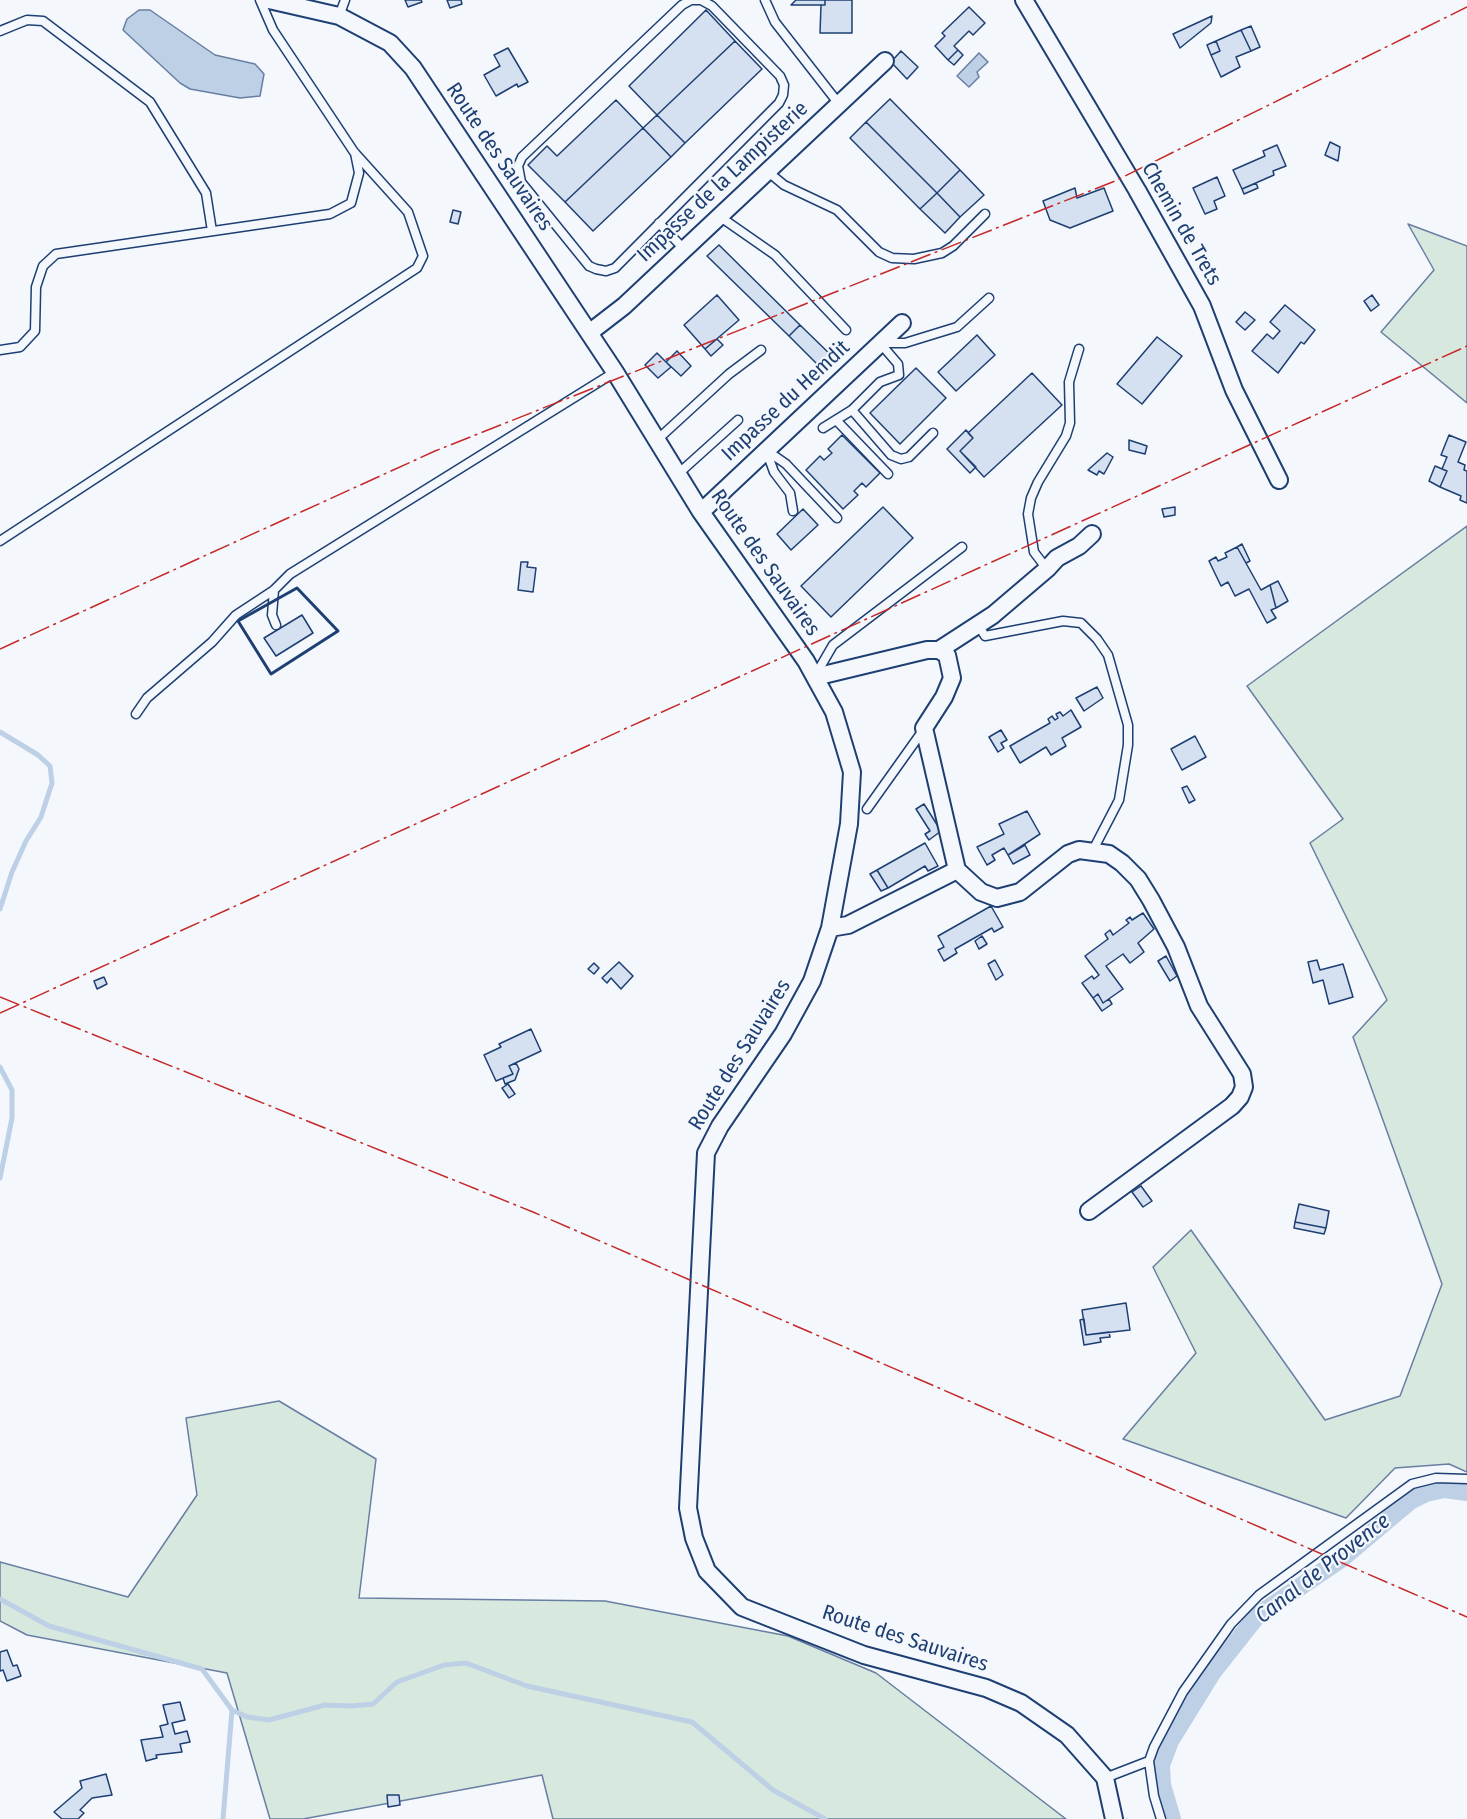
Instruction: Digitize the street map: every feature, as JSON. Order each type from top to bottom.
[{"type":"street","name":"Route des Sauvaires","points":[[269,0],[342,8],[390,44],[413,68],[615,372],[701,512],[814,677],[834,712],[852,772],[849,824],[830,928],[812,981],[783,1034],[720,1126],[706,1153],[688,1508],[694,1538],[707,1572],[742,1607],[864,1654],[986,1688],[1021,1703],[1067,1736],[1105,1778],[1114,1819]]},
{"type":"street","name":"Chemin de Trets","points":[[1024,0],[1137,190],[1202,306],[1234,390],[1280,480]]},
{"type":"street","name":"Impasse de la Lampisterie","points":[[588,333],[624,306],[885,61]]},
{"type":"street","name":"Impasse du Hemdit","points":[[701,512],[902,322]]},
{"type":"street","points":[[814,677],[927,650],[939,650],[979,626],[1057,558],[1079,546],[1092,534]]},
{"type":"street","points":[[939,650],[947,655],[952,678],[944,697],[924,728],[957,870],[981,892],[997,898],[1009,897],[1020,892],[1068,854],[1079,850],[1093,850],[1116,859],[1138,879],[1176,947],[1199,1006],[1242,1074],[1244,1087],[1240,1097],[1232,1106],[1089,1211]]},
{"type":"street","points":[[830,928],[848,925],[957,870]]},
{"type":"lane","points":[[0,541],[417,268],[423,256],[408,212],[354,152],[273,30],[260,0]]},
{"type":"lane","points":[[691,0],[701,0],[712,6],[780,76],[784,85],[783,95],[779,103],[659,223],[615,268],[606,271],[596,269],[589,266],[521,182],[518,166],[522,157],[682,5],[691,0]]},
{"type":"lane","points":[[765,0],[775,22],[839,104]]},
{"type":"lane","points":[[0,31],[27,20],[42,21],[150,102],[206,193],[212,231]]},
{"type":"lane","points":[[0,350],[20,347],[35,331],[36,287],[42,266],[56,254],[330,214],[351,203],[358,173],[354,152]]},
{"type":"lane","points":[[767,171],[784,185],[837,210],[879,252],[892,258],[914,259],[942,253],[953,246],[985,214]]},
{"type":"lane","points":[[719,216],[775,255],[846,330]]},
{"type":"lane","points":[[659,223],[684,249]]},
{"type":"lane","points":[[880,343],[905,343],[957,327],[989,298]]},
{"type":"lane","points":[[823,428],[852,410],[880,382],[899,375],[898,364],[880,343]]},
{"type":"lane","points":[[1047,569],[1034,552],[1028,514],[1031,498],[1038,482],[1066,436],[1070,423],[1070,382],[1079,349]]},
{"type":"lane","points":[[657,440],[729,374],[761,350]]},
{"type":"lane","points":[[136,714],[147,698],[212,642],[236,615],[274,590],[290,574],[615,372]]},
{"type":"lane","points":[[852,410],[891,455],[901,459],[909,457],[933,433]]},
{"type":"lane","points":[[678,474],[738,420]]},
{"type":"lane","points":[[836,420],[888,474]]},
{"type":"lane","points":[[766,450],[774,472],[790,493],[793,511]]},
{"type":"lane","points":[[766,450],[786,464],[837,518]]},
{"type":"lane","points":[[814,677],[833,645],[962,547]]},
{"type":"lane","points":[[274,590],[272,615],[276,625]]},
{"type":"lane","points":[[979,626],[985,636],[1063,621],[1080,623],[1097,639],[1108,655],[1128,725],[1128,745],[1119,800],[1093,850]]},
{"type":"lane","points":[[867,809],[924,728]]},
{"type":"lane","points":[[1161,1819],[1154,1796],[1149,1761],[1183,1692],[1231,1624],[1259,1595],[1412,1484],[1436,1478],[1467,1479]]},
{"type":"lane","points":[[1105,1778],[1149,1761]]},
{"type":"shaded area","points":[[1408,224],[1467,246],[1467,403],[1381,332],[1434,270]]},
{"type":"shaded area","points":[[1467,526],[1467,1472],[1449,1464],[1395,1468],[1346,1518],[1123,1439],[1196,1353],[1153,1267],[1191,1230],[1325,1420],[1400,1396],[1442,1284],[1353,1037],[1387,1000],[1310,843],[1343,819],[1247,686]]},
{"type":"shaded area","points":[[279,1401],[376,1459],[359,1598],[605,1601],[788,1636],[876,1673],[1066,1819],[553,1819],[542,1775],[303,1819],[270,1819],[227,1673],[27,1635],[0,1621],[0,1562],[128,1597],[197,1495],[186,1418]]},
{"type":"water","points":[[139,10],[150,10],[215,55],[255,64],[264,74],[260,96],[240,98],[190,89],[180,83],[123,30],[127,19]]},
{"type":"water","points":[[979,53],[988,62],[977,72],[979,77],[969,87],[957,76]]},
{"type":"building","points":[[405,0],[421,0],[422,2],[408,7]]},
{"type":"building","points":[[447,0],[461,0],[462,4],[450,8]]},
{"type":"building","points":[[796,0],[825,0],[825,5],[791,5]]},
{"type":"building","points":[[825,0],[852,0],[852,33],[820,33],[821,5],[825,5]]},
{"type":"building","points":[[969,7],[985,23],[973,35],[969,31],[954,46],[958,50],[948,60],[935,46],[945,36],[942,33]]},
{"type":"building","points":[[706,10],[735,41],[657,115],[629,86]]},
{"type":"building","points":[[1212,16],[1211,23],[1180,48],[1173,34]]},
{"type":"building","points":[[1251,26],[1260,47],[1251,51],[1241,30]]},
{"type":"building","points":[[1241,30],[1251,51],[1236,57],[1240,67],[1221,77],[1211,55],[1220,51],[1216,41]]},
{"type":"building","points":[[735,41],[762,69],[685,143],[657,115]]},
{"type":"building","points":[[1216,41],[1220,51],[1211,55],[1207,45]]},
{"type":"building","points":[[508,48],[528,82],[518,87],[517,84],[496,96],[484,75],[500,66],[494,55]]},
{"type":"building","points":[[958,50],[963,55],[954,65],[948,60]]},
{"type":"building","points":[[901,51],[918,67],[907,79],[891,62]]},
{"type":"building","points":[[890,99],[960,170],[937,193],[866,122]]},
{"type":"building","points":[[616,100],[643,128],[565,202],[528,165],[547,146],[557,156]]},
{"type":"building","points":[[657,115],[685,143],[671,157],[643,128]]},
{"type":"building","points":[[866,122],[937,193],[920,209],[850,138]]},
{"type":"building","points":[[643,128],[671,157],[593,231],[565,202]]},
{"type":"building","points":[[1330,142],[1340,147],[1338,161],[1325,155]]},
{"type":"building","points":[[1277,145],[1286,166],[1273,171],[1274,175],[1242,189],[1233,170],[1265,156],[1263,151]]},
{"type":"building","points":[[960,170],[984,195],[960,217],[937,193]]},
{"type":"building","points":[[1217,177],[1225,196],[1214,201],[1217,209],[1205,214],[1193,188]]},
{"type":"building","points":[[1256,183],[1258,188],[1244,194],[1242,189]]},
{"type":"building","points":[[1075,188],[1077,198],[1104,188],[1113,211],[1070,228],[1050,220],[1043,201]]},
{"type":"building","points":[[937,193],[960,217],[945,233],[920,209]]},
{"type":"building","points":[[453,210],[461,212],[458,224],[450,222]]},
{"type":"building","points":[[719,245],[800,325],[789,336],[707,256]]},
{"type":"building","points":[[717,295],[739,320],[705,349],[684,325]]},
{"type":"building","points":[[1372,295],[1379,305],[1371,311],[1364,301]]},
{"type":"building","points":[[1285,305],[1315,330],[1304,344],[1301,342],[1278,373],[1252,351],[1267,334],[1273,339],[1280,331],[1270,322]]},
{"type":"building","points":[[1245,312],[1255,320],[1245,330],[1236,322]]},
{"type":"building","points":[[800,325],[834,358],[823,370],[789,336]]},
{"type":"building","points":[[977,335],[995,355],[956,391],[938,372]]},
{"type":"building","points":[[1157,337],[1182,356],[1142,404],[1117,384]]},
{"type":"building","points":[[717,339],[723,345],[711,356],[705,349]]},
{"type":"building","points":[[677,351],[691,366],[681,376],[666,362]]},
{"type":"building","points":[[657,353],[671,367],[658,378],[645,365]]},
{"type":"building","points":[[916,368],[946,398],[900,444],[870,413]]},
{"type":"building","points":[[1032,373],[1062,405],[984,477],[960,451],[973,438],[968,433]]},
{"type":"building","points":[[966,430],[973,438],[960,451],[976,467],[970,473],[947,449]]},
{"type":"building","points":[[842,435],[880,473],[866,487],[862,483],[854,491],[858,495],[843,509],[806,470],[820,456],[824,460],[832,453],[828,449]]},
{"type":"building","points":[[1449,435],[1466,442],[1458,462],[1465,465],[1464,470],[1467,471],[1467,503],[1460,500],[1461,496],[1440,487],[1447,471],[1442,469],[1447,457],[1441,455]]},
{"type":"building","points":[[1129,440],[1147,446],[1145,454],[1129,450]]},
{"type":"building","points":[[1107,453],[1113,457],[1104,474],[1099,471],[1097,475],[1088,470]]},
{"type":"building","points":[[1435,466],[1447,471],[1440,487],[1429,481]]},
{"type":"building","points":[[883,507],[913,538],[831,617],[801,586]]},
{"type":"building","points":[[1175,507],[1175,515],[1164,517],[1162,509]]},
{"type":"building","points":[[803,509],[818,525],[791,550],[777,534]]},
{"type":"building","points":[[1242,544],[1250,561],[1246,563],[1237,547]]},
{"type":"building","points":[[1237,547],[1261,590],[1270,585],[1276,608],[1271,610],[1276,618],[1267,623],[1249,589],[1235,596],[1228,582],[1221,586],[1209,561],[1216,557],[1218,561],[1227,557],[1225,553]]},
{"type":"building","points":[[521,562],[528,562],[527,567],[536,568],[533,592],[518,590]]},
{"type":"building","points":[[1278,581],[1288,601],[1276,608],[1270,585]]},
{"type":"building","points":[[302,615],[313,633],[276,656],[264,638]]},
{"type":"building","points":[[1097,687],[1103,698],[1084,711],[1076,698]]},
{"type":"building","points":[[1071,710],[1081,727],[1062,738],[1066,746],[1051,755],[1046,747],[1020,763],[1010,746],[1050,723],[1048,719],[1052,716],[1055,720],[1058,718],[1056,714],[1060,712],[1063,716]]},
{"type":"building","points":[[1001,730],[1007,740],[1001,743],[1004,748],[998,752],[989,737]]},
{"type":"building","points":[[1195,736],[1206,757],[1182,770],[1171,749]]},
{"type":"building","points":[[1187,786],[1195,800],[1189,803],[1182,788]]},
{"type":"building","points":[[924,804],[941,831],[929,840],[925,834],[930,831],[916,809]]},
{"type":"building","points":[[1027,811],[1040,834],[1008,855],[1004,848],[992,855],[995,860],[987,865],[977,847],[1004,834],[999,824]]},
{"type":"building","points":[[925,843],[938,866],[928,871],[925,866],[888,888],[877,870]]},
{"type":"building","points":[[1025,845],[1030,855],[1013,864],[1008,855]]},
{"type":"building","points":[[877,870],[888,888],[881,891],[870,874]]},
{"type":"building","points":[[991,906],[1003,927],[994,932],[992,928],[955,949],[957,953],[944,961],[938,950],[944,947],[938,936]]},
{"type":"building","points":[[1143,913],[1154,929],[1138,943],[1144,952],[1130,963],[1123,954],[1106,966],[1123,989],[1103,1003],[1098,994],[1093,998],[1082,983],[1092,976],[1094,979],[1099,975],[1085,956],[1108,939],[1105,934],[1110,930],[1113,935],[1129,923],[1126,920],[1130,917],[1132,920]]},
{"type":"building","points":[[982,936],[987,944],[979,949],[975,941]]},
{"type":"building","points":[[1166,956],[1177,976],[1170,981],[1158,961]]},
{"type":"building","points":[[995,960],[1003,975],[996,980],[988,964]]},
{"type":"building","points":[[1317,960],[1320,970],[1343,964],[1353,997],[1329,1004],[1323,980],[1313,983],[1308,962]]},
{"type":"building","points":[[619,962],[633,976],[621,989],[611,978],[607,983],[602,978]]},
{"type":"building","points":[[594,963],[599,968],[594,974],[588,969]]},
{"type":"building","points":[[104,977],[107,984],[97,989],[94,981]]},
{"type":"building","points":[[1098,994],[1103,1003],[1109,999],[1112,1004],[1102,1011],[1093,998]]},
{"type":"building","points":[[531,1029],[541,1051],[509,1066],[513,1074],[496,1081],[484,1055],[501,1047],[499,1044]]},
{"type":"building","points":[[516,1063],[519,1069],[515,1080],[505,1084],[503,1078],[513,1074],[509,1066]]},
{"type":"building","points":[[508,1084],[515,1094],[509,1098],[502,1088]]},
{"type":"building","points":[[1141,1186],[1152,1201],[1143,1207],[1132,1192]]},
{"type":"building","points":[[1299,1204],[1329,1211],[1326,1228],[1295,1222]]},
{"type":"building","points":[[1295,1222],[1326,1228],[1324,1234],[1294,1228]]},
{"type":"building","points":[[1126,1303],[1130,1330],[1086,1335],[1082,1310]]},
{"type":"building","points":[[1084,1319],[1086,1335],[1109,1332],[1110,1337],[1100,1338],[1101,1342],[1084,1345],[1080,1320]]},
{"type":"building","points":[[7,1650],[13,1666],[17,1665],[21,1676],[7,1681],[3,1670],[0,1671],[0,1652]]},
{"type":"building","points":[[180,1702],[185,1720],[172,1723],[175,1734],[187,1731],[190,1742],[180,1744],[182,1752],[156,1755],[157,1758],[146,1761],[141,1740],[163,1737],[160,1726],[168,1724],[163,1705]]},
{"type":"building","points":[[106,1774],[112,1795],[92,1798],[80,1810],[84,1813],[78,1819],[62,1819],[54,1812],[82,1788],[80,1781]]},
{"type":"building","points":[[387,1795],[399,1795],[400,1805],[388,1807]]},
{"type":"waterway","points":[[0,732],[38,755],[50,766],[52,783],[41,817],[26,841],[12,872],[0,909]]},
{"type":"waterway","points":[[0,1067],[12,1090],[12,1118],[0,1178]]},
{"type":"waterway","name":"Canal de Provence","points":[[1172,1819],[1162,1785],[1161,1765],[1170,1741],[1212,1673],[1257,1616],[1341,1559],[1410,1501],[1426,1493],[1444,1489],[1467,1492]]},
{"type":"waterway","points":[[0,1599],[49,1626],[202,1669],[232,1710],[223,1819]]},
{"type":"waterway","points":[[232,1710],[247,1717],[269,1720],[325,1705],[373,1704],[397,1682],[444,1665],[466,1663],[527,1686],[692,1722],[773,1790],[825,1819]]},
{"type":"wall","points":[[297,588],[338,631],[271,674],[238,621],[297,588]]},
{"type":"power","points":[[0,649],[435,451],[1115,181],[1467,7]]},
{"type":"power","points":[[0,1013],[1467,346]]},
{"type":"power","points":[[0,997],[533,1212],[1467,1617]]}]
